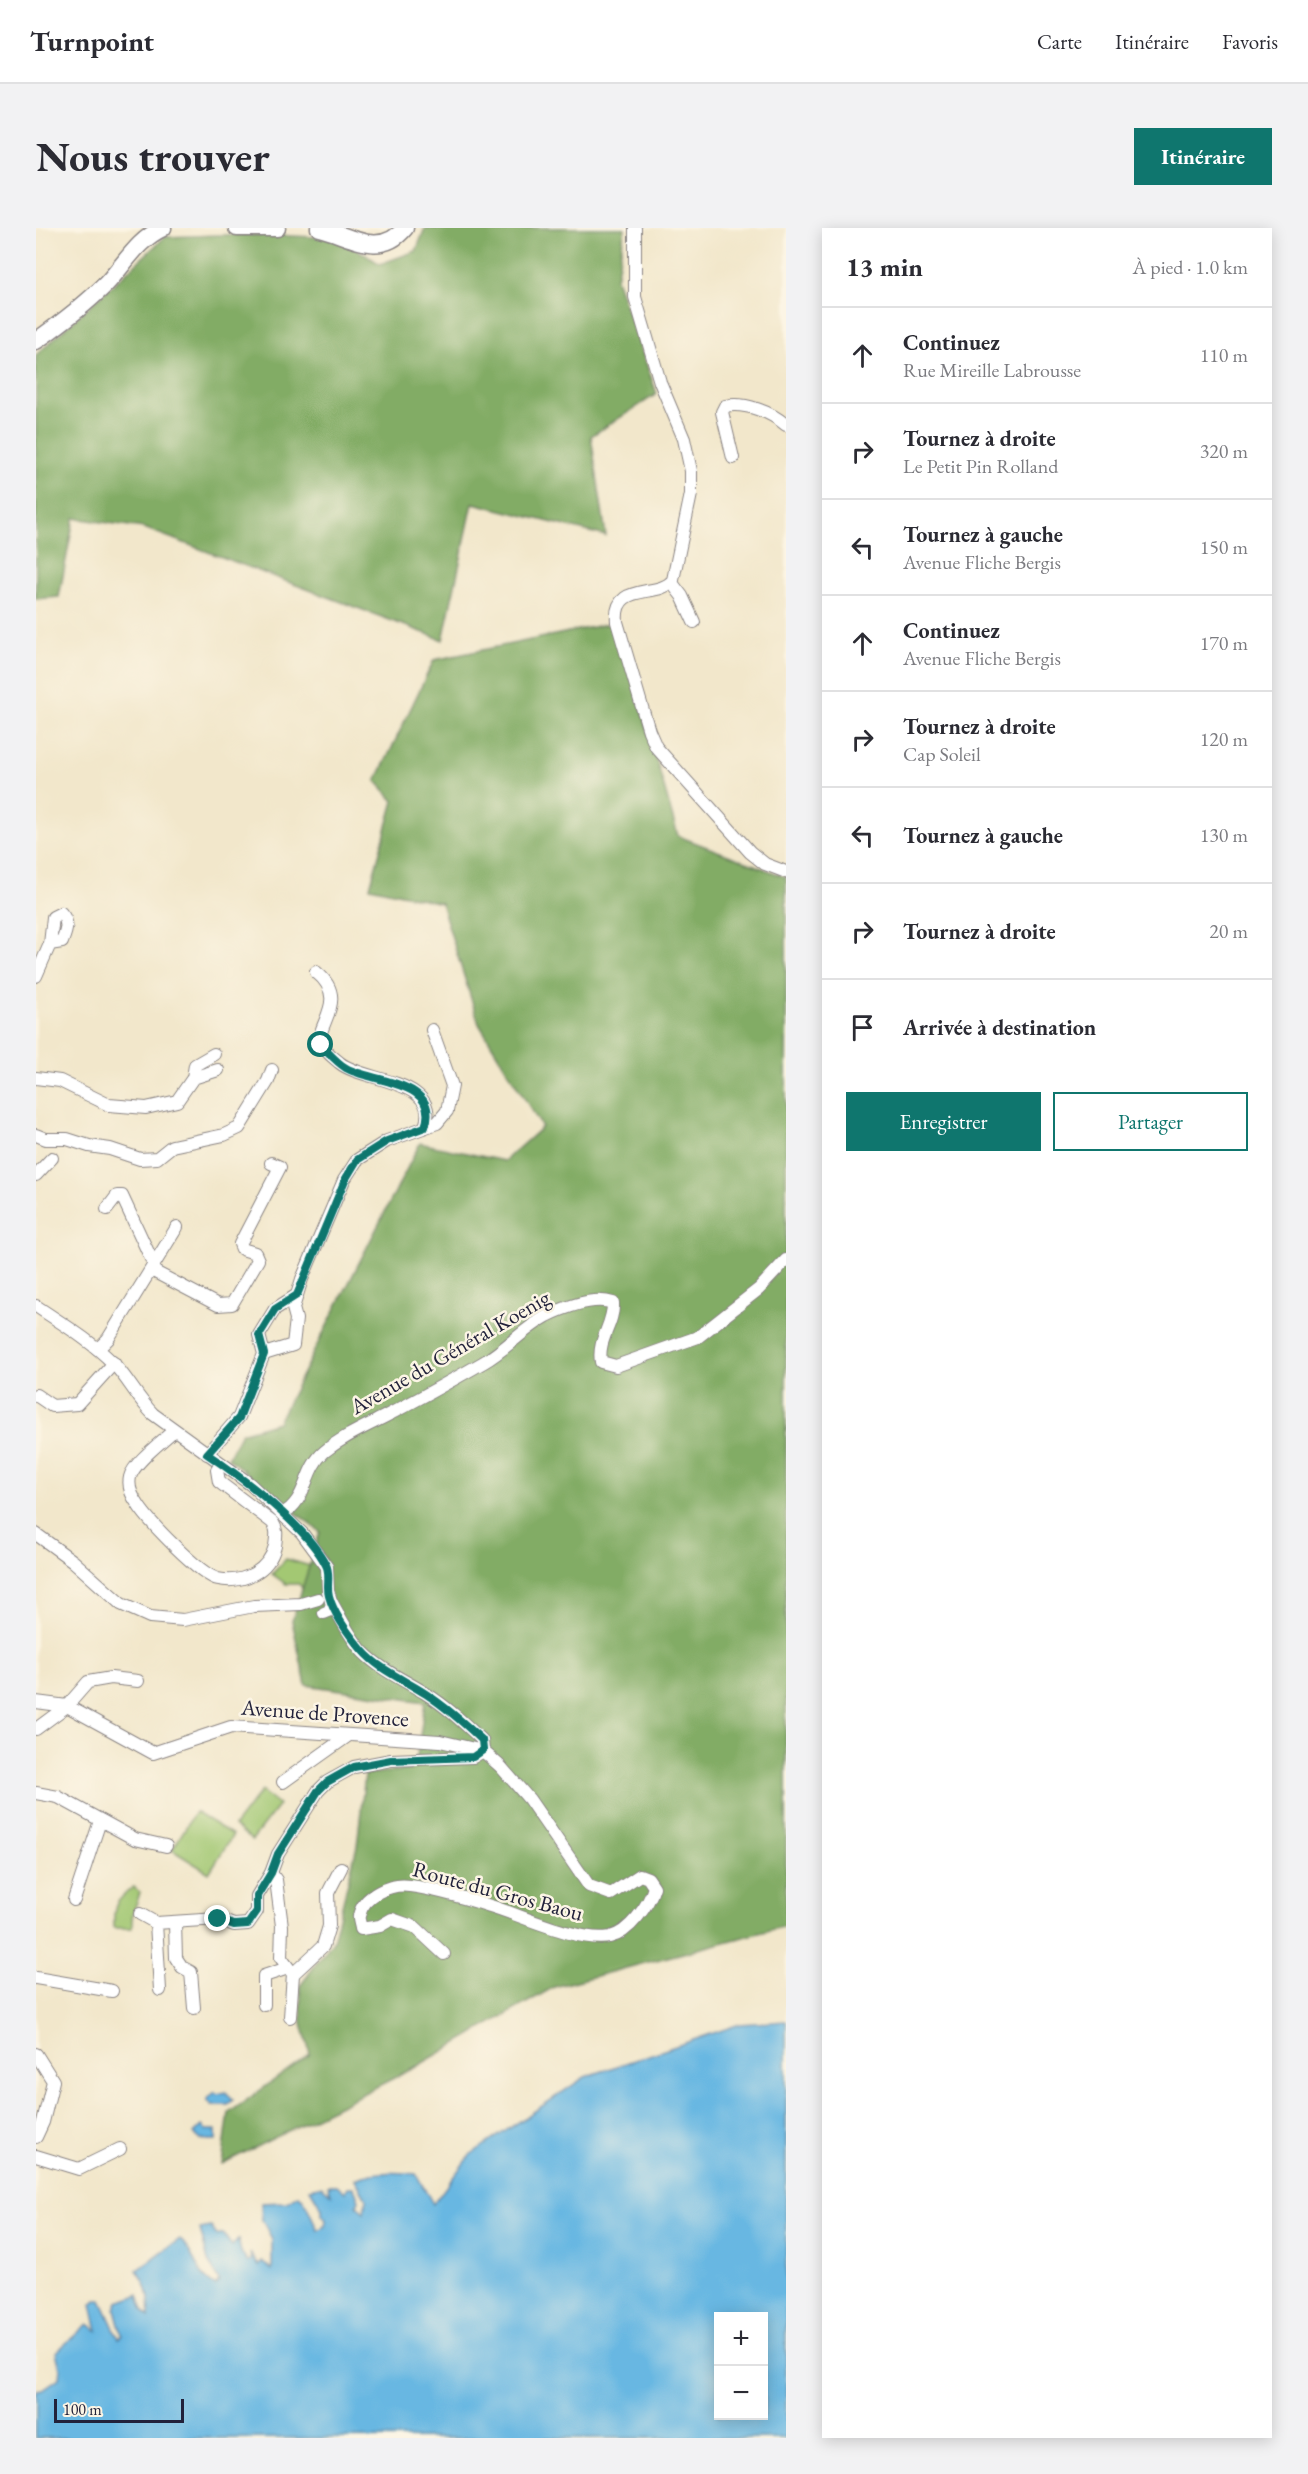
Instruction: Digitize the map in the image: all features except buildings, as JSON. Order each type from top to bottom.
[{"type":"main road","points":[[36,341],[59,325],[106,284],[139,244],[163,228]]},
{"type":"main road","points":[[237,228],[277,228]]},
{"type":"main road","points":[[319,228],[365,244],[375,245],[392,240],[405,228]]},
{"type":"street","points":[[635,228],[635,297],[660,382],[684,439],[691,471],[690,505],[672,583],[666,587],[631,594],[620,605],[616,614],[652,738],[660,752],[750,852],[765,864],[786,872]]},
{"type":"street","points":[[733,458],[722,412],[725,406],[739,406],[765,412],[786,425]]},
{"type":"street","points":[[672,583],[682,596],[694,622]]},
{"type":"street","points":[[36,976],[50,944]]},
{"type":"street","points":[[316,972],[326,984],[331,1002],[331,1011],[320,1038],[321,1045],[345,1067],[387,1080],[414,1092],[425,1103],[428,1110],[425,1127]]},
{"type":"street","points":[[264,1354],[293,1345],[296,1319],[293,1308],[297,1295],[345,1180],[357,1160],[387,1141],[437,1123],[447,1110],[452,1086],[432,1030]]},
{"type":"street","points":[[36,1078],[60,1081],[109,1106],[146,1108],[177,1101],[193,1078],[195,1065],[214,1054]]},
{"type":"street","points":[[193,1078],[218,1070]]},
{"type":"street","points":[[36,1135],[46,1139],[67,1139],[140,1159],[157,1158],[172,1146],[224,1135],[239,1128],[268,1081],[272,1070]]},
{"type":"street","points":[[36,1175],[52,1158]]},
{"type":"street","points":[[107,1209],[117,1196],[122,1196],[152,1268],[218,1305],[232,1304],[258,1260],[255,1253],[242,1249],[240,1244],[280,1167],[271,1163]]},
{"type":"street","points":[[98,1349],[108,1339],[177,1227]]},
{"type":"street","name":"Avenue du Général Koenig","points":[[282,1514],[296,1506],[308,1476],[322,1453],[350,1434],[486,1361],[545,1317],[565,1308],[589,1302],[604,1300],[613,1303],[614,1316],[602,1337],[599,1351],[601,1362],[616,1366],[698,1337],[759,1289],[786,1260]]},
{"type":"street","points":[[207,1454],[239,1418],[264,1354],[259,1335],[275,1309],[297,1295]]},
{"type":"street","points":[[36,1306],[98,1349],[114,1364],[141,1402],[174,1430],[250,1484],[315,1548],[327,1566],[324,1604]]},
{"type":"street","points":[[36,1395],[52,1406],[77,1404],[114,1364]]},
{"type":"street","points":[[174,1430],[134,1469],[131,1474],[131,1492],[146,1514],[207,1574],[229,1580],[259,1572],[268,1564],[277,1534],[273,1524],[219,1482],[217,1470],[222,1464]]},
{"type":"street","points":[[36,1534],[73,1561],[121,1604],[150,1617],[183,1620],[254,1606],[324,1604],[344,1624],[363,1652],[401,1681],[424,1693],[453,1713],[482,1740],[483,1750],[473,1757],[391,1760],[354,1767],[327,1782],[318,1791],[278,1854],[271,1873],[257,1896],[257,1911],[248,1924],[234,1925],[218,1919],[156,1923],[140,1914]]},
{"type":"street","points":[[36,1730],[67,1706],[88,1682],[111,1678],[138,1681]]},
{"type":"street","name":"Avenue de Provence","points":[[36,1702],[67,1706],[153,1753],[231,1727],[440,1741],[483,1750]]},
{"type":"street","points":[[283,1782],[349,1735]]},
{"type":"street","name":"Route du Gros Baou","points":[[444,1954],[415,1928],[392,1919],[381,1926],[361,1929],[359,1916],[366,1902],[385,1887],[408,1885],[489,1905],[584,1936],[611,1937],[639,1915],[650,1903],[654,1887],[648,1878],[640,1875],[611,1894],[594,1890],[589,1886],[568,1859],[529,1799],[483,1750]]},
{"type":"street","points":[[36,1793],[58,1797],[135,1839],[166,1846]]},
{"type":"street","points":[[74,1900],[100,1821]]},
{"type":"street","points":[[264,2005],[264,1976],[291,1971],[323,1946],[329,1926],[328,1893],[341,1868]]},
{"type":"street","points":[[271,1873],[276,1880],[282,1926],[281,1958],[291,1971],[290,2017]]},
{"type":"street","points":[[156,1923],[160,1990]]},
{"type":"street","points":[[175,1923],[176,1958],[182,1967],[191,1972],[194,2008]]},
{"type":"street","points":[[36,1978],[112,1991]]},
{"type":"street","points":[[36,2054],[53,2081],[43,2122],[36,2137]]},
{"type":"street","points":[[36,2156],[79,2169],[120,2149]]},
{"type":"green space","points":[[425,228],[625,228],[616,279],[657,394],[591,436],[606,536],[473,503],[443,640],[144,528],[74,518],[59,597],[36,599],[36,355],[165,237],[246,234],[339,238],[380,264],[416,251]]},
{"type":"green space","points":[[617,622],[678,836],[786,877],[786,1926],[554,1987],[414,2068],[222,2164],[229,2113],[310,2054],[302,2023],[300,1986],[333,1941],[357,1846],[365,1774],[415,1769],[425,1702],[306,1685],[292,1621],[320,1532],[228,1458],[241,1433],[278,1422],[420,1143],[504,1161],[542,1127],[479,1024],[441,903],[370,887],[394,801],[376,781],[434,660]]},
{"type":"green space","points":[[286,1559],[310,1566],[313,1586],[302,1588],[299,1584],[286,1584],[272,1574]]},
{"type":"green space","points":[[261,1791],[279,1805],[252,1840],[234,1826]]},
{"type":"green space","points":[[195,1812],[233,1835],[209,1873],[172,1850]]},
{"type":"green space","points":[[133,1887],[140,1892],[133,1913],[132,1928],[114,1928],[116,1904]]},
{"type":"water","points":[[786,2021],[786,2438],[36,2438],[36,2390],[43,2389],[59,2378],[60,2368],[56,2352],[88,2324],[98,2331],[92,2304],[96,2300],[101,2300],[119,2339],[122,2335],[115,2309],[118,2302],[138,2295],[143,2310],[149,2317],[148,2292],[137,2270],[180,2239],[204,2277],[216,2286],[219,2281],[208,2261],[200,2229],[211,2227],[217,2236],[223,2234],[232,2246],[238,2240],[247,2262],[252,2261],[250,2253],[259,2266],[262,2261],[272,2270],[272,2239],[262,2220],[261,2203],[287,2202],[298,2195],[303,2198],[318,2230],[325,2226],[326,2220],[310,2189],[322,2186],[331,2194],[328,2185],[337,2185],[345,2192],[348,2187],[354,2187],[359,2200],[357,2205],[364,2213],[366,2198],[355,2179],[377,2173],[392,2173],[416,2174],[433,2204],[470,2155],[585,2077],[740,2024]]},
{"type":"water","points":[[215,2092],[217,2094],[226,2092],[233,2100],[228,2105],[212,2105],[207,2099]]},
{"type":"water","points":[[202,2126],[206,2130],[216,2130],[216,2140],[201,2140],[194,2134]]},
{"type":"route","points":[[218,1919],[234,1925],[248,1924],[257,1911],[257,1896],[271,1873],[278,1854],[318,1791],[327,1782],[354,1767],[391,1760],[473,1757],[483,1750],[482,1740],[453,1713],[424,1693],[401,1681],[363,1652],[349,1633],[330,1599],[327,1566],[315,1548],[250,1484],[207,1454],[239,1418],[264,1354],[259,1335],[275,1309],[297,1295],[345,1180],[357,1160],[387,1141],[425,1127],[427,1123],[428,1110],[425,1103],[414,1092],[387,1080],[345,1067],[321,1045]]}]
